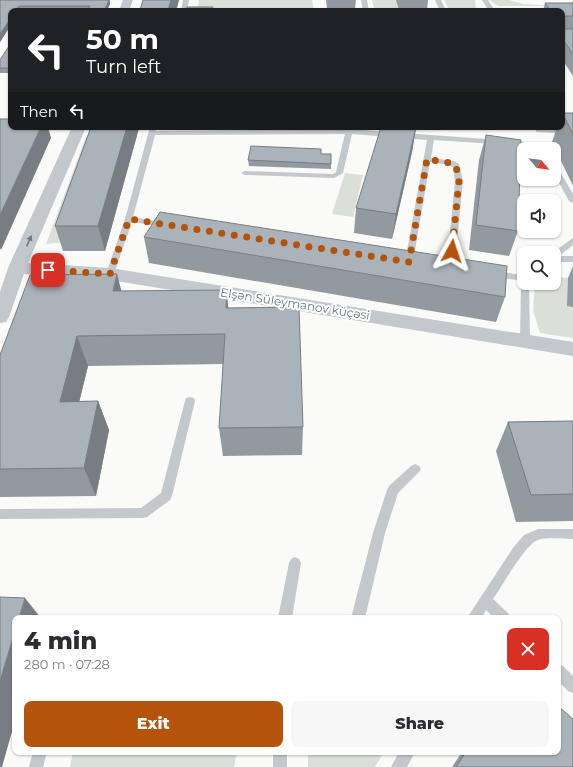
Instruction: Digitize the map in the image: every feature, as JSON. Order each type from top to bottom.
[{"type":"street","points":[[0,316],[17,268],[79,130]]},
{"type":"street","name":"Elşən Süleymanov küçəsi","points":[[17,268],[110,274],[525,340],[573,349]]},
{"type":"lane","points":[[110,274],[129,219],[153,130],[214,130]]},
{"type":"lane","points":[[340,130],[384,130],[430,138],[517,145]]},
{"type":"lane","points":[[540,130],[538,136],[540,142]]},
{"type":"lane","points":[[551,130],[573,132]]},
{"type":"lane","points":[[245,173],[334,176],[339,173],[349,131]]},
{"type":"lane","points":[[409,262],[430,138]]},
{"type":"lane","points":[[427,159],[451,163],[456,166],[459,181],[452,251]]},
{"type":"lane","points":[[561,180],[573,201]]},
{"type":"lane","points":[[129,219],[175,226]]},
{"type":"lane","points":[[561,251],[573,241]]},
{"type":"lane","points":[[561,258],[573,259]]},
{"type":"lane","points":[[486,273],[517,277]]},
{"type":"lane","points":[[525,290],[525,340]]},
{"type":"lane","points":[[0,514],[143,513],[166,496],[190,401]]},
{"type":"lane","points":[[359,615],[379,533],[394,490],[415,469]]},
{"type":"lane","points":[[476,615],[517,552],[528,539],[538,534],[573,534]]},
{"type":"lane","points":[[286,615],[295,563]]},
{"type":"lane","points":[[486,601],[500,615]]},
{"type":"lane","points":[[561,674],[573,686]]},
{"type":"lane","points":[[36,767],[39,755]]},
{"type":"lane","points":[[280,755],[280,767]]},
{"type":"lane","points":[[398,767],[406,755]]},
{"type":"shaded area","points":[[199,0],[312,0],[313,8],[198,8]]},
{"type":"shaded area","points":[[372,0],[396,0],[398,8],[374,8]]},
{"type":"shaded area","points":[[444,0],[475,0],[476,8],[448,8]]},
{"type":"shaded area","points":[[489,0],[509,0],[523,4],[560,6],[498,6]]},
{"type":"shaded area","points":[[573,1],[573,6],[560,6]]},
{"type":"shaded area","points":[[103,136],[66,242],[46,244],[86,137]]},
{"type":"shaded area","points":[[345,173],[363,175],[353,217],[332,214]]},
{"type":"shaded area","points":[[561,278],[568,278],[573,307],[573,338],[540,333],[533,310],[534,290],[561,290]]},
{"type":"shaded area","points":[[72,755],[236,755],[234,767],[70,767]]},
{"type":"shaded area","points":[[308,755],[382,755],[375,767],[308,767]]},
{"type":"building","points":[[0,0],[109,0],[105,8],[89,8],[90,6],[19,6],[18,8],[8,8],[8,22],[0,34]]},
{"type":"building","points":[[143,0],[171,0],[169,8],[141,8]]},
{"type":"building","points":[[545,3],[573,3],[573,16],[565,16],[565,8],[549,8]]},
{"type":"building","points":[[187,7],[213,7],[213,8]]},
{"type":"building","points":[[565,29],[573,29],[573,54],[565,42]]},
{"type":"building","points":[[8,48],[8,68],[0,68],[0,60]]},
{"type":"building","points":[[565,113],[573,113],[573,134],[565,119]]},
{"type":"building","points":[[0,119],[8,119],[8,130],[40,130],[0,215]]},
{"type":"building","points":[[90,130],[126,130],[98,226],[55,226]]},
{"type":"building","points":[[380,130],[415,130],[396,214],[356,208]]},
{"type":"building","points":[[486,135],[521,140],[521,142],[517,142],[517,186],[519,186],[519,194],[517,194],[517,231],[476,225]]},
{"type":"building","points":[[251,146],[321,149],[321,154],[331,154],[331,164],[248,160]]},
{"type":"building","points":[[160,212],[507,266],[505,297],[144,237]]},
{"type":"building","points":[[117,274],[113,291],[227,290],[226,308],[299,307],[303,427],[219,428],[225,334],[77,336],[60,402],[98,401],[84,468],[0,469],[0,355],[30,275]]},
{"type":"building","points":[[573,421],[573,494],[531,495],[508,422]]},
{"type":"building","points":[[0,597],[25,598],[20,615],[12,615],[12,641],[0,681]]},
{"type":"building","points":[[561,709],[573,719],[573,767],[456,767],[464,755],[561,755]]},
{"type":"route","points":[[48,270],[110,274],[129,219],[409,262],[427,159],[451,163],[456,166],[459,181],[452,251]]}]
